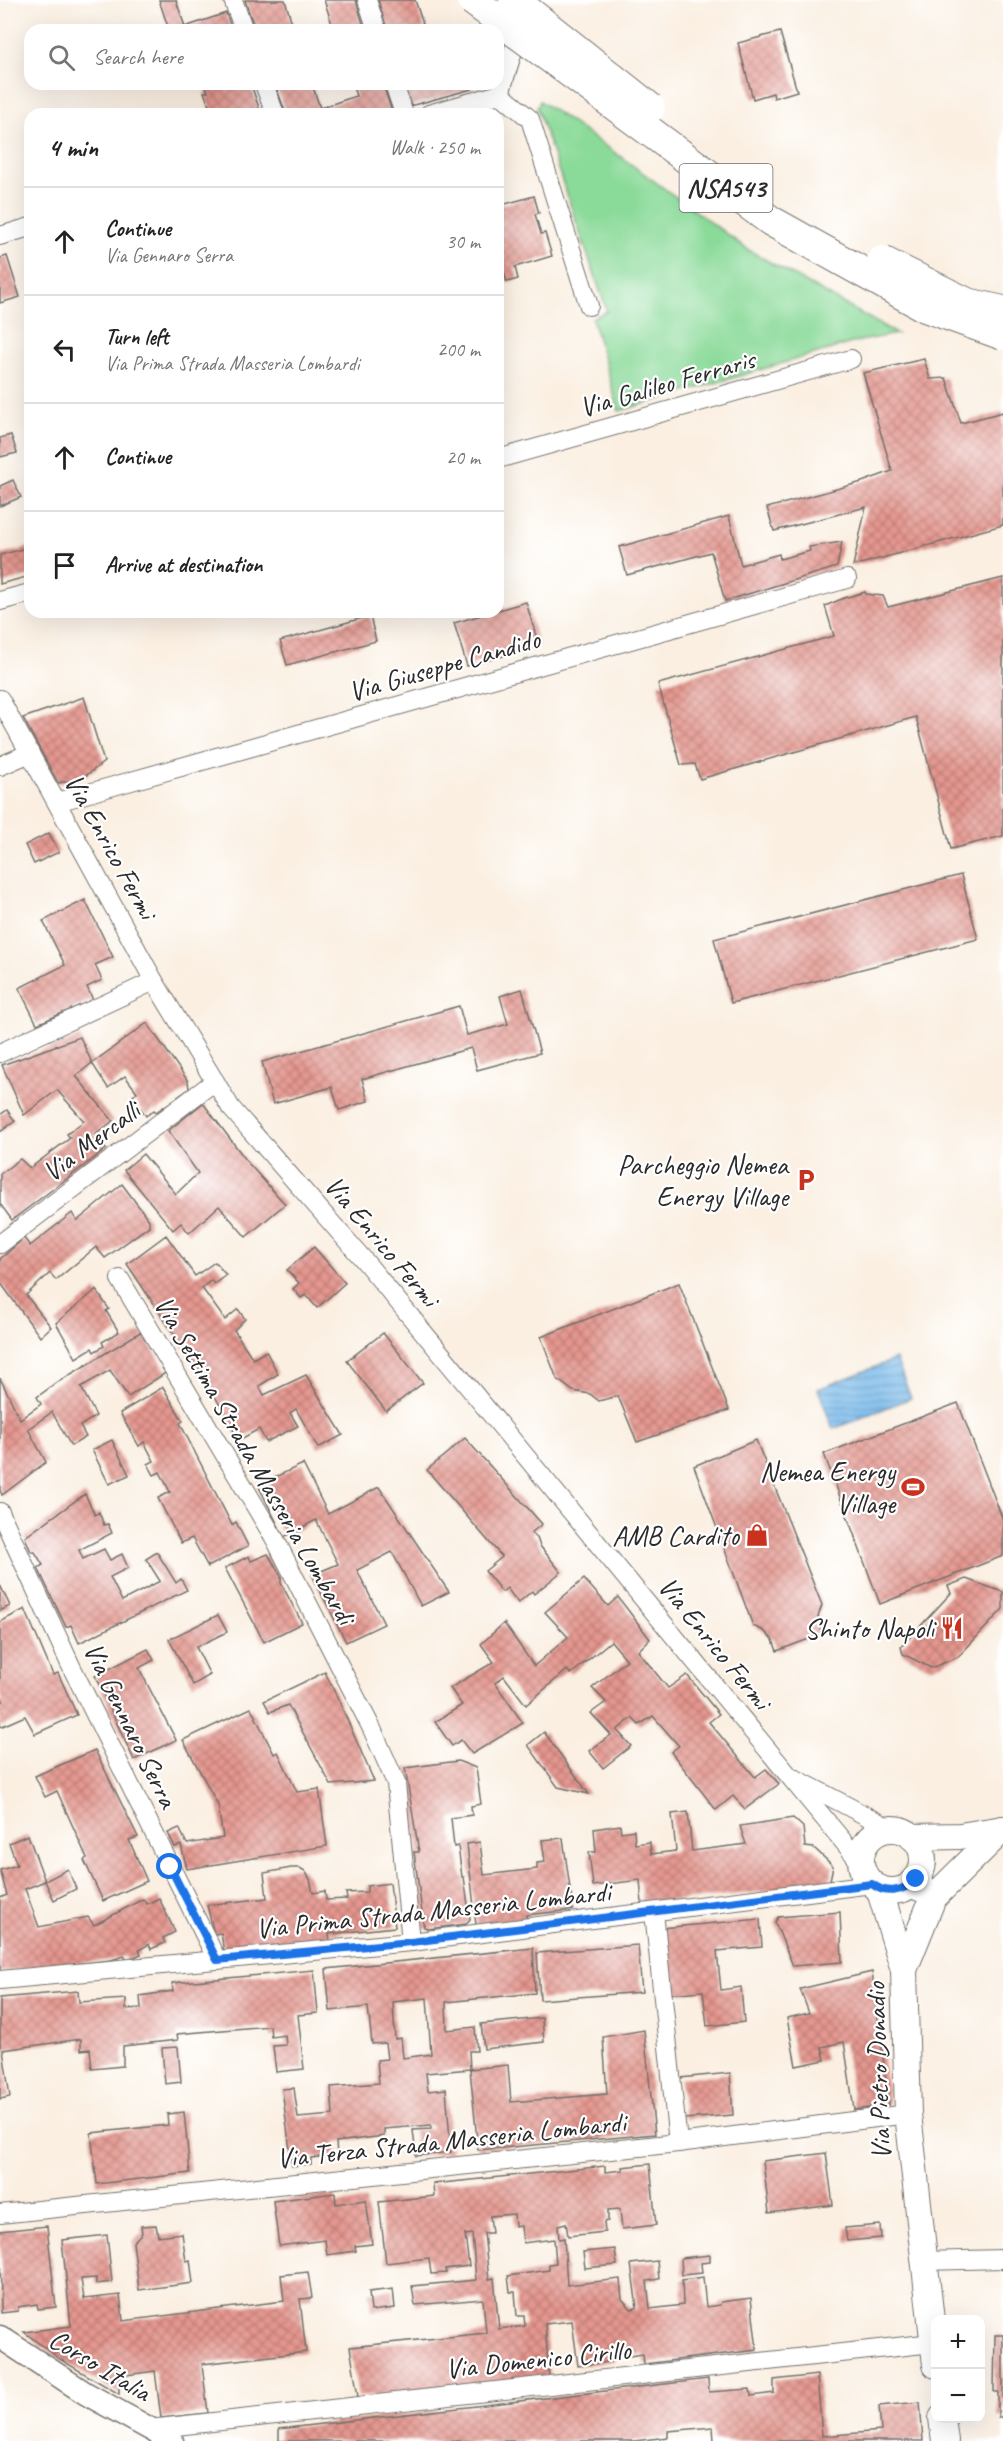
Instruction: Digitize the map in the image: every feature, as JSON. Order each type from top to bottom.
[{"type":"highway","name":"NSA543","points":[[472,0],[771,221],[925,307],[1003,335]]},
{"type":"highway","name":"NSA543","points":[[514,0],[776,209],[967,303],[1003,311]]},
{"type":"main road","points":[[904,1970],[861,1854],[868,1839],[883,1830],[960,1836],[1003,1829]]},
{"type":"main road","name":"Via Pietro Donadio","points":[[931,2326],[908,2114],[904,1970],[933,1898],[1003,1829]]},
{"type":"main road","points":[[870,1878],[893,1891],[913,1880],[923,1858],[918,1843],[902,1833]]},
{"type":"main road","points":[[943,2423],[945,2441]]},
{"type":"street","points":[[233,0],[242,24]]},
{"type":"street","points":[[367,0],[375,24]]},
{"type":"street","points":[[504,81],[528,0]]},
{"type":"street","points":[[266,90],[273,108]]},
{"type":"street","points":[[396,90],[402,108]]},
{"type":"street","points":[[500,94],[501,90]]},
{"type":"street","points":[[450,108],[500,94]]},
{"type":"street","points":[[500,94],[530,119],[589,306]]},
{"type":"street","points":[[0,236],[24,229]]},
{"type":"street","name":"Via Galileo Ferraris","points":[[504,457],[851,359]]},
{"type":"street","name":"Via Giuseppe Candido","points":[[57,802],[847,579]]},
{"type":"street","points":[[0,601],[24,595]]},
{"type":"street","name":"Via Enrico Fermi","points":[[0,699],[154,981],[231,1108],[363,1259],[870,1878]]},
{"type":"street","points":[[0,766],[30,753]]},
{"type":"street","points":[[0,1053],[154,981]]},
{"type":"street","name":"Via Mercalli","points":[[0,1244],[215,1082]]},
{"type":"street","name":"Via Settima Strada Masseria Lombardi","points":[[120,1279],[276,1540],[377,1739],[396,1783],[411,1942]]},
{"type":"street","name":"Via Gennaro Serra","points":[[0,1512],[71,1665],[217,1960]]},
{"type":"street","name":"Via Enrico Fermi","points":[[786,1774],[902,1833]]},
{"type":"street","name":"Via Prima Strada Masseria Lombardi","points":[[0,1980],[411,1942],[654,1912],[870,1878]]},
{"type":"street","points":[[913,1880],[933,1898]]},
{"type":"street","points":[[654,1912],[678,2143]]},
{"type":"street","name":"Via Terza Strada Masseria Lombardi","points":[[2,2208],[678,2143],[908,2114]]},
{"type":"street","points":[[924,2261],[1003,2259]]},
{"type":"street","name":"Corso Italia","points":[[0,2337],[85,2393],[172,2441]]},
{"type":"street","name":"Via Domenico Cirillo","points":[[150,2428],[931,2354]]},
{"type":"green space","points":[[540,101],[750,251],[897,334],[855,342],[619,411],[592,318],[607,311],[537,108]]},
{"type":"water","points":[[896,1359],[911,1398],[833,1429],[818,1389]]},
{"type":"building","points":[[159,0],[176,0],[184,24],[167,24]]},
{"type":"building","points":[[245,0],[285,0],[292,24],[253,24]]},
{"type":"building","points":[[324,0],[356,0],[363,24],[332,24]]},
{"type":"building","points":[[378,0],[415,0],[423,24],[385,24]]},
{"type":"building","points":[[226,13],[230,24],[194,24]]},
{"type":"building","points":[[780,32],[797,91],[774,98],[773,93],[753,99],[738,43]]},
{"type":"building","points":[[207,90],[253,90],[259,108],[210,108],[204,92],[208,92]]},
{"type":"building","points":[[277,90],[314,90],[320,108],[284,108]]},
{"type":"building","points":[[354,90],[385,90],[391,108],[320,108],[356,96]]},
{"type":"building","points":[[405,90],[468,90],[410,106]]},
{"type":"building","points":[[534,196],[539,213],[535,214],[541,234],[545,233],[552,256],[515,267],[518,279],[507,282],[504,273],[504,204]]},
{"type":"building","points":[[7,256],[20,297],[0,303],[0,258]]},
{"type":"building","points":[[924,359],[930,379],[946,378],[961,423],[1003,412],[1003,525],[853,566],[866,507],[774,531],[767,508],[862,482],[892,471],[863,373]]},
{"type":"building","points":[[11,435],[17,453],[0,457],[0,438]]},
{"type":"building","points":[[13,480],[21,497],[0,506],[0,486]]},
{"type":"building","points":[[729,516],[741,565],[779,554],[780,559],[810,551],[809,547],[842,542],[837,567],[725,601],[711,552],[627,575],[619,547]]},
{"type":"building","points":[[24,549],[24,578],[0,584],[0,555]]},
{"type":"building","points":[[1003,578],[1003,836],[951,849],[916,717],[700,779],[695,764],[681,765],[658,684],[834,636],[825,606],[844,598],[865,592],[883,596],[888,607]]},
{"type":"building","points":[[526,602],[539,646],[467,666],[454,623],[471,618],[504,618],[504,608]]},
{"type":"building","points":[[363,618],[370,618],[376,641],[287,665],[280,641]]},
{"type":"building","points":[[84,697],[104,762],[81,779],[58,783],[23,718]]},
{"type":"building","points":[[49,833],[59,852],[34,864],[25,845]]},
{"type":"building","points":[[961,875],[978,939],[731,1003],[714,939]]},
{"type":"building","points":[[85,900],[113,957],[95,965],[102,980],[87,987],[93,1000],[37,1024],[19,988],[65,965],[43,921]]},
{"type":"building","points":[[522,989],[540,1053],[477,1070],[471,1048],[362,1079],[368,1101],[339,1110],[332,1087],[273,1104],[262,1062],[459,1006],[467,1035],[508,1024],[500,996]]},
{"type":"building","points":[[147,1023],[188,1081],[189,1089],[156,1112],[154,1110],[146,1116],[132,1097],[137,1092],[125,1076],[108,1088],[92,1063]]},
{"type":"building","points":[[80,1037],[92,1063],[76,1076],[113,1121],[95,1135],[106,1149],[12,1220],[0,1204],[0,1174],[20,1159],[30,1168],[70,1138],[67,1134],[84,1121],[57,1090],[24,1115],[2,1065]]},
{"type":"building","points":[[203,1103],[249,1164],[285,1204],[246,1237],[219,1206],[189,1233],[181,1223],[173,1230],[124,1170],[143,1154],[176,1194],[198,1173],[168,1131]]},
{"type":"building","points":[[7,1110],[15,1121],[0,1132],[0,1115]]},
{"type":"building","points":[[122,1184],[149,1220],[149,1226],[105,1258],[96,1247],[56,1280],[50,1273],[26,1295],[51,1327],[40,1337],[0,1282],[0,1259],[24,1238],[30,1246],[72,1213],[77,1221]]},
{"type":"building","points":[[166,1235],[195,1276],[215,1262],[226,1275],[214,1284],[211,1280],[202,1288],[225,1320],[238,1309],[245,1319],[234,1330],[253,1359],[266,1351],[278,1374],[259,1386],[264,1395],[306,1375],[343,1435],[318,1448],[296,1409],[290,1413],[298,1426],[266,1442],[259,1429],[239,1440],[212,1391],[127,1264]]},
{"type":"building","points":[[314,1247],[345,1283],[317,1308],[306,1295],[301,1298],[293,1289],[299,1283],[287,1270]]},
{"type":"building","points":[[679,1283],[729,1410],[637,1442],[618,1396],[599,1401],[590,1394],[573,1391],[557,1379],[541,1337]]},
{"type":"building","points":[[96,1290],[109,1309],[106,1311],[119,1332],[102,1342],[104,1346],[94,1352],[92,1348],[76,1358],[56,1323]]},
{"type":"building","points":[[142,1331],[167,1372],[128,1397],[110,1370],[81,1387],[96,1416],[80,1426],[86,1437],[71,1446],[52,1412],[28,1429],[46,1462],[2,1495],[0,1490],[0,1378],[20,1419],[41,1404],[37,1397]]},
{"type":"building","points":[[383,1333],[423,1383],[386,1411],[347,1361]]},
{"type":"building","points":[[163,1387],[183,1421],[180,1423],[232,1525],[236,1522],[248,1546],[208,1567],[192,1538],[181,1543],[158,1498],[170,1492],[160,1472],[154,1475],[148,1464],[154,1461],[144,1442],[139,1446],[120,1413]]},
{"type":"building","name":"Nemea Energy Village","points":[[958,1403],[1003,1520],[1003,1556],[880,1604],[824,1454]]},
{"type":"building","points":[[465,1438],[542,1524],[531,1533],[561,1572],[534,1594],[532,1591],[518,1603],[507,1588],[502,1592],[485,1571],[502,1557],[427,1470]]},
{"type":"building","points":[[112,1440],[129,1475],[109,1484],[92,1450]]},
{"type":"building","name":"AMB Cardito","points":[[756,1440],[822,1605],[818,1617],[822,1634],[777,1651],[773,1640],[764,1631],[753,1626],[694,1466]]},
{"type":"building","points":[[303,1464],[328,1514],[379,1487],[449,1592],[421,1606],[392,1552],[357,1570],[384,1624],[346,1642],[312,1575],[338,1564],[316,1520],[284,1537],[258,1485]]},
{"type":"building","points":[[85,1494],[95,1515],[99,1512],[104,1525],[108,1524],[112,1533],[79,1550],[83,1559],[104,1549],[110,1560],[122,1554],[128,1568],[110,1577],[122,1601],[160,1581],[146,1559],[157,1552],[176,1583],[181,1579],[187,1590],[79,1643],[71,1625],[66,1627],[38,1568],[43,1565],[35,1552],[31,1552],[25,1537]]},
{"type":"building","points":[[268,1554],[281,1576],[281,1583],[302,1623],[264,1642],[225,1568],[249,1556],[251,1561]]},
{"type":"building","points":[[584,1579],[608,1606],[618,1597],[650,1639],[638,1651],[668,1688],[687,1675],[719,1714],[709,1722],[755,1777],[766,1769],[779,1784],[745,1809],[733,1796],[716,1810],[671,1752],[679,1746],[653,1716],[639,1725],[632,1718],[617,1730],[631,1746],[603,1768],[589,1751],[611,1735],[591,1713],[606,1702],[592,1688],[627,1660],[611,1641],[571,1674],[567,1670],[526,1705],[504,1676],[495,1683],[523,1723],[472,1754],[461,1740],[452,1746],[435,1722],[462,1705],[450,1688],[494,1662],[481,1644],[504,1623],[534,1666],[568,1637],[545,1612]]},
{"type":"building","name":"Shinto Napoli","points":[[966,1579],[1003,1592],[1003,1609],[958,1657],[931,1668],[903,1654],[901,1647],[951,1593],[948,1586]]},
{"type":"building","points":[[0,1585],[10,1606],[0,1611]]},
{"type":"building","points":[[25,1609],[53,1675],[58,1673],[77,1715],[35,1734],[25,1716],[0,1727],[0,1702],[3,1701],[0,1693],[0,1622]]},
{"type":"building","points":[[218,1615],[227,1632],[196,1647],[210,1675],[193,1685],[169,1639]]},
{"type":"building","points":[[148,1649],[154,1660],[139,1668],[176,1740],[134,1760],[95,1676]]},
{"type":"building","points":[[325,1672],[374,1781],[331,1785],[288,1705],[270,1712],[264,1701]]},
{"type":"building","points":[[251,1708],[274,1754],[278,1752],[297,1792],[319,1789],[327,1846],[187,1869],[181,1845],[175,1847],[168,1833],[179,1828],[187,1844],[223,1838],[218,1805],[183,1740]]},
{"type":"building","points":[[544,1732],[589,1794],[558,1787],[528,1745]]},
{"type":"building","points":[[95,1750],[138,1837],[129,1840],[147,1881],[103,1901],[84,1860],[87,1858],[57,1791],[45,1797],[35,1776]]},
{"type":"building","points":[[458,1761],[476,1768],[481,1804],[471,1806],[472,1815],[451,1818],[454,1847],[458,1846],[470,1919],[466,1924],[428,1929],[424,1927],[414,1852],[419,1852],[405,1768]]},
{"type":"building","points":[[688,1812],[692,1851],[746,1844],[740,1826],[793,1818],[803,1827],[805,1847],[814,1848],[833,1866],[829,1885],[642,1904],[640,1880],[593,1886],[589,1852],[596,1852],[594,1829],[620,1825],[621,1832],[634,1830],[635,1844],[650,1842],[651,1854],[676,1851],[672,1814]]},
{"type":"building","points":[[28,1835],[45,1881],[25,1889],[39,1927],[88,1917],[94,1925],[143,1899],[147,1904],[159,1898],[175,1932],[163,1938],[165,1943],[151,1949],[149,1944],[139,1950],[141,1954],[127,1960],[124,1956],[111,1960],[0,1972],[0,1898],[7,1895],[0,1870],[17,1865],[9,1843]]},
{"type":"building","points":[[563,1838],[573,1910],[526,1915],[527,1920],[476,1925],[467,1844],[480,1842],[484,1875],[537,1869],[537,1863],[545,1862],[542,1840]]},
{"type":"building","points":[[300,1868],[305,1871],[310,1879],[313,1893],[325,1891],[326,1900],[347,1899],[346,1893],[367,1892],[367,1886],[390,1883],[395,1927],[329,1934],[330,1941],[224,1952],[221,1933],[214,1934],[207,1905],[267,1898],[264,1873]]},
{"type":"building","points":[[68,1869],[76,1889],[54,1900],[45,1881]]},
{"type":"building","points":[[840,1912],[842,1962],[793,1966],[775,1922],[778,1917]]},
{"type":"building","points":[[760,1919],[762,1947],[717,1951],[721,1990],[741,1987],[744,2022],[707,2026],[703,1991],[667,1994],[661,1928]]},
{"type":"building","points":[[638,1945],[642,1992],[540,2000],[537,1953]]},
{"type":"building","points":[[533,1948],[535,1993],[446,2002],[447,2030],[475,2027],[477,2051],[469,2051],[470,2069],[426,2073],[428,2091],[446,2089],[451,2152],[416,2156],[413,2130],[431,2129],[431,2125],[384,2129],[384,2136],[336,2142],[337,2155],[311,2158],[311,2164],[292,2166],[282,2089],[294,2088],[298,2118],[333,2115],[331,2087],[379,2083],[377,2060],[387,2059],[385,2043],[372,2044],[368,2007],[330,2011],[326,1969]],"holes":[[[427,1998],[431,2054],[403,2058],[401,2038],[395,2039],[393,2002]]]},
{"type":"building","points":[[314,1970],[318,2013],[298,2015],[304,2069],[276,2072],[273,2046],[286,2045],[285,2035],[271,2037],[270,2026],[177,2034],[178,2040],[123,2046],[123,2066],[92,2069],[90,2049],[81,2050],[81,2039],[3,2050],[10,2097],[0,2099],[0,1998],[78,1991],[79,2002],[126,1999],[126,2009],[141,2008],[140,1996],[173,1991],[172,1983]]},
{"type":"building","points":[[872,1972],[889,2105],[854,2110],[844,2042],[822,2047],[825,2060],[796,2066],[787,2018],[809,2013],[800,1989]]},
{"type":"building","points":[[542,2018],[544,2042],[484,2049],[481,2024]]},
{"type":"building","points":[[644,2030],[655,2134],[478,2150],[470,2069],[508,2065],[511,2102],[607,2094],[603,2037]]},
{"type":"building","points":[[178,2047],[181,2082],[165,2084],[162,2048]]},
{"type":"building","points":[[730,2073],[733,2115],[684,2119],[680,2078]]},
{"type":"building","points":[[184,2112],[190,2173],[97,2184],[91,2133],[168,2125],[167,2114]]},
{"type":"building","points":[[826,2153],[833,2205],[769,2213],[763,2161]]},
{"type":"building","points":[[650,2164],[656,2225],[622,2229],[620,2209],[608,2210],[608,2221],[604,2222],[605,2232],[568,2236],[566,2223],[558,2225],[559,2239],[564,2238],[567,2285],[620,2279],[622,2299],[631,2309],[637,2308],[631,2264],[657,2261],[659,2279],[647,2281],[650,2309],[683,2305],[682,2280],[703,2277],[706,2307],[720,2305],[721,2302],[751,2298],[757,2350],[644,2364],[643,2354],[615,2358],[615,2361],[578,2366],[572,2321],[545,2324],[549,2377],[358,2397],[350,2347],[486,2333],[483,2299],[415,2305],[412,2286],[476,2280],[472,2234],[465,2235],[469,2266],[445,2269],[446,2273],[431,2274],[429,2258],[386,2263],[379,2202],[434,2196],[433,2184],[605,2166],[605,2172],[623,2170],[622,2167]],"holes":[[[514,2214],[515,2227],[521,2226],[523,2243],[554,2239],[556,2263],[549,2264],[549,2270],[508,2276],[510,2292],[515,2292],[517,2316],[524,2316],[525,2326],[499,2329],[494,2278],[489,2279],[484,2233],[492,2233],[490,2216]]]},
{"type":"building","points":[[335,2193],[336,2204],[366,2200],[372,2244],[355,2246],[356,2251],[327,2255],[325,2240],[279,2246],[273,2201]]},
{"type":"building","points":[[156,2225],[158,2236],[182,2233],[186,2261],[190,2260],[193,2283],[139,2290],[133,2242],[142,2233],[141,2226]]},
{"type":"building","points":[[880,2225],[881,2238],[847,2241],[845,2228]]},
{"type":"building","points":[[47,2226],[56,2307],[38,2309],[37,2304],[18,2307],[18,2311],[1,2313],[0,2231]]},
{"type":"building","points":[[107,2235],[112,2282],[96,2284],[96,2278],[81,2279],[84,2299],[120,2295],[123,2321],[284,2301],[281,2275],[308,2272],[312,2298],[300,2299],[306,2352],[202,2364],[208,2413],[161,2418],[155,2371],[119,2376],[119,2394],[61,2360],[24,2332],[71,2326],[62,2240]]},
{"type":"building","points":[[615,2249],[617,2265],[585,2268],[583,2252]]},
{"type":"building","points":[[710,2255],[710,2262],[701,2263],[702,2273],[682,2275],[681,2258]]},
{"type":"building","points":[[393,2289],[395,2308],[371,2311],[369,2292]]},
{"type":"building","points":[[995,2335],[1003,2335],[1003,2417],[998,2417],[998,2392],[994,2392]]},
{"type":"building","points":[[817,2375],[822,2436],[881,2431],[879,2406],[920,2402],[923,2441],[714,2441],[713,2427],[668,2431],[668,2437],[634,2441],[279,2441],[279,2429],[708,2379],[709,2392],[750,2389],[751,2396],[774,2393],[774,2380]]},
{"type":"place","name":"Parcheggio Nemea Energy Village","points":[[806,1180]]},
{"type":"place","name":"Nemea Energy Village","points":[[913,1487]]},
{"type":"place","name":"AMB Cardito","points":[[757,1535]]},
{"type":"place","name":"Shinto Napoli","points":[[952,1628]]},
{"type":"route","points":[[170,1867],[217,1960],[411,1942],[872,1884],[893,1891],[907,1887],[916,1879]]}]
